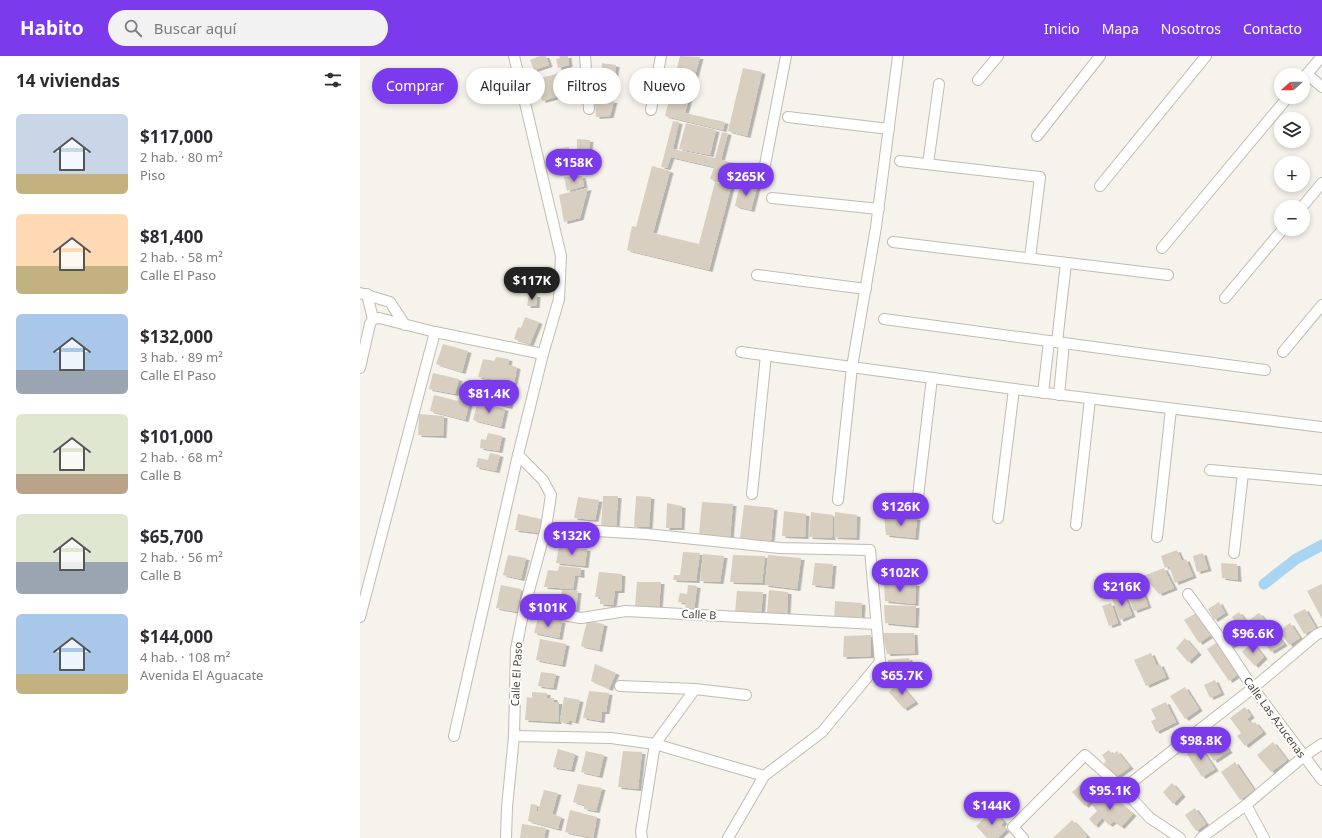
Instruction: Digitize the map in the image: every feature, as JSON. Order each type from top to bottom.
[{"type":"street","points":[[454,736],[518,455],[543,354],[559,300],[561,256],[514,56]]},
{"type":"street","points":[[586,56],[589,109]]},
{"type":"street","points":[[651,110],[661,56]]},
{"type":"street","points":[[764,170],[786,56]]},
{"type":"street","points":[[838,500],[852,367],[879,209],[898,56]]},
{"type":"street","points":[[978,80],[998,56]]},
{"type":"street","points":[[1037,136],[1100,56]]},
{"type":"street","points":[[1100,186],[1206,56]]},
{"type":"street","points":[[1310,70],[1322,56]]},
{"type":"street","points":[[1310,79],[1322,87]]},
{"type":"street","points":[[928,164],[939,84]]},
{"type":"street","points":[[1162,248],[1282,104]]},
{"type":"street","points":[[788,117],[889,129]]},
{"type":"street","points":[[900,161],[1040,177],[1030,258]]},
{"type":"street","points":[[1308,200],[1322,183]]},
{"type":"street","points":[[772,198],[879,209]]},
{"type":"street","points":[[1225,298],[1277,236]]},
{"type":"street","points":[[893,242],[1168,275]]},
{"type":"street","points":[[1059,395],[1057,342],[1066,263]]},
{"type":"street","points":[[757,275],[866,289]]},
{"type":"street","points":[[360,368],[370,324],[373,319],[364,293]]},
{"type":"street","points":[[364,293],[390,302],[405,325]]},
{"type":"street","points":[[1283,352],[1322,305]]},
{"type":"street","points":[[373,319],[379,318],[435,332],[543,354]]},
{"type":"street","points":[[884,319],[1264,370]]},
{"type":"street","points":[[360,617],[435,332]]},
{"type":"street","points":[[1043,393],[1057,342]]},
{"type":"street","points":[[741,352],[1014,390],[1322,427]]},
{"type":"street","points":[[752,494],[766,355]]},
{"type":"street","points":[[917,505],[932,378]]},
{"type":"street","points":[[998,518],[1014,390]]},
{"type":"street","points":[[1076,525],[1090,399]]},
{"type":"street","points":[[1157,537],[1171,409]]},
{"type":"street","name":"Calle El Paso","points":[[506,838],[507,807],[514,736],[516,649],[524,609],[546,528],[552,495],[543,480],[518,455]]},
{"type":"street","points":[[1210,470],[1322,480]]},
{"type":"street","points":[[1234,553],[1243,473]]},
{"type":"street","points":[[546,528],[646,534],[780,548],[870,550],[880,662],[822,732],[764,776],[728,838]]},
{"type":"street","name":"Calle Las Azucenas","points":[[1188,594],[1220,638],[1253,688],[1322,780]]},
{"type":"street","name":"Calle B","points":[[524,609],[581,618],[626,610],[876,624]]},
{"type":"street","points":[[1124,790],[1253,688],[1316,635],[1322,632]]},
{"type":"street","points":[[620,686],[695,689],[746,695]]},
{"type":"street","points":[[642,838],[641,832],[655,744],[695,689]]},
{"type":"street","points":[[514,736],[611,738],[655,744],[764,776]]},
{"type":"street","points":[[1201,838],[1246,805],[1304,756],[1322,744]]},
{"type":"street","points":[[1023,838],[1013,827],[1084,755],[1124,790],[1150,818],[1180,838]]},
{"type":"street","points":[[1246,805],[1264,838]]},
{"type":"building","points":[[540,56],[546,56],[549,65],[540,68],[533,68],[530,60]]},
{"type":"building","points":[[559,56],[568,56],[569,65],[558,68],[556,59],[560,58]]},
{"type":"building","points":[[680,56],[700,57],[697,68],[677,68]]},
{"type":"building","points":[[602,63],[616,65],[616,68],[602,68]]},
{"type":"building","points":[[743,68],[762,72],[747,136],[728,131]]},
{"type":"building","points":[[553,75],[553,98],[545,100],[545,77]]},
{"type":"building","points":[[595,104],[613,104],[610,116],[596,117]]},
{"type":"building","points":[[668,104],[687,104],[685,113],[725,122],[723,130],[665,116]]},
{"type":"building","points":[[673,121],[679,122],[673,149],[715,158],[722,132],[728,133],[721,160],[734,163],[728,183],[710,179],[714,167],[671,157],[667,168],[661,167]]},
{"type":"building","points":[[686,123],[716,130],[710,155],[679,149]]},
{"type":"building","points":[[577,139],[590,140],[588,157],[577,155]]},
{"type":"building","points":[[569,147],[570,155],[556,157],[555,149]]},
{"type":"building","points":[[574,157],[576,172],[556,174],[553,159]]},
{"type":"building","points":[[652,166],[670,171],[653,233],[699,244],[715,182],[731,187],[709,270],[627,250],[632,226],[636,227]]},
{"type":"building","points":[[582,176],[584,186],[567,191],[564,177]]},
{"type":"building","points":[[740,184],[757,187],[751,210],[735,206]]},
{"type":"building","points":[[588,188],[580,218],[564,222],[559,195]]},
{"type":"building","points":[[529,295],[537,295],[536,306],[527,306]]},
{"type":"building","points":[[525,317],[539,322],[530,344],[514,339],[518,327],[521,328]]},
{"type":"building","points":[[443,344],[468,351],[462,372],[436,364]]},
{"type":"building","points":[[496,357],[509,359],[508,365],[517,367],[514,383],[478,377],[483,359],[494,361]]},
{"type":"building","points":[[433,373],[459,379],[455,394],[429,389]]},
{"type":"building","points":[[495,384],[513,387],[509,407],[490,402]]},
{"type":"building","points":[[434,395],[458,401],[460,395],[471,397],[465,420],[430,411]]},
{"type":"building","points":[[478,401],[505,409],[501,427],[473,420]]},
{"type":"building","points":[[419,414],[444,416],[443,436],[418,435]]},
{"type":"building","points":[[488,433],[502,436],[499,451],[480,448],[481,439],[486,440]]},
{"type":"building","points":[[490,453],[500,455],[496,471],[476,467],[478,458],[488,460]]},
{"type":"building","points":[[603,496],[618,496],[616,527],[601,527]]},
{"type":"building","points":[[636,496],[651,497],[649,527],[634,527]]},
{"type":"building","points":[[578,497],[599,500],[595,520],[574,518]]},
{"type":"building","points":[[702,502],[733,504],[730,538],[699,535]]},
{"type":"building","points":[[667,503],[682,506],[681,528],[666,528]]},
{"type":"building","points":[[744,505],[774,508],[771,541],[740,538]]},
{"type":"building","points":[[784,511],[806,514],[805,537],[782,536]]},
{"type":"building","points":[[811,512],[833,515],[832,538],[809,537]]},
{"type":"building","points":[[835,512],[857,515],[856,538],[834,537]]},
{"type":"building","points":[[518,514],[541,519],[539,533],[515,530]]},
{"type":"building","points":[[884,516],[917,518],[915,538],[886,535]]},
{"type":"building","points":[[559,546],[587,549],[585,566],[556,563]]},
{"type":"building","points":[[1177,550],[1182,561],[1186,559],[1193,576],[1175,583],[1169,566],[1165,568],[1161,556]]},
{"type":"building","points":[[683,552],[700,553],[696,581],[673,580],[674,575],[680,575]]},
{"type":"building","points":[[1203,553],[1208,569],[1197,572],[1193,556]]},
{"type":"building","points":[[703,554],[724,556],[720,582],[700,581]]},
{"type":"building","points":[[508,555],[526,558],[521,579],[503,575]]},
{"type":"building","points":[[733,555],[765,556],[762,583],[730,582]]},
{"type":"building","points":[[768,555],[801,558],[797,589],[765,585]]},
{"type":"building","points":[[815,563],[833,564],[831,587],[812,585]]},
{"type":"building","points":[[1221,563],[1237,564],[1238,580],[1222,578]]},
{"type":"building","points":[[559,566],[581,568],[581,576],[575,575],[573,589],[544,587],[548,570],[558,571]]},
{"type":"building","points":[[1164,568],[1174,588],[1159,594],[1143,576]]},
{"type":"building","points":[[599,572],[622,574],[621,591],[615,591],[613,605],[600,604],[600,597],[595,597]]},
{"type":"building","points":[[637,582],[661,582],[659,607],[635,606]]},
{"type":"building","points":[[884,582],[916,584],[915,604],[885,601]]},
{"type":"building","points":[[1322,584],[1322,619],[1307,591]]},
{"type":"building","points":[[501,585],[521,589],[517,612],[496,608]]},
{"type":"building","points":[[688,585],[697,586],[694,611],[685,609],[686,603],[678,602],[680,593],[687,594]]},
{"type":"building","points":[[1141,587],[1148,606],[1134,611],[1127,592]]},
{"type":"building","points":[[562,590],[578,591],[576,610],[556,607],[557,597],[561,598]]},
{"type":"building","points":[[769,590],[788,592],[787,615],[767,613]]},
{"type":"building","points":[[737,591],[763,592],[761,615],[735,612]]},
{"type":"building","points":[[1124,594],[1132,615],[1120,620],[1112,599]]},
{"type":"building","points":[[835,601],[862,603],[861,622],[834,621]]},
{"type":"building","points":[[1219,602],[1225,613],[1214,620],[1208,609]]},
{"type":"building","points":[[1111,603],[1118,623],[1109,626],[1102,606]]},
{"type":"building","points":[[884,605],[916,606],[915,626],[885,623]]},
{"type":"building","points":[[1305,609],[1316,628],[1304,634],[1293,615]]},
{"type":"building","points":[[1239,612],[1253,632],[1246,637],[1232,617]]},
{"type":"building","points":[[1196,613],[1211,635],[1199,643],[1184,620]]},
{"type":"building","points":[[1259,613],[1284,644],[1271,652],[1248,621]]},
{"type":"building","points":[[538,618],[562,621],[559,638],[534,633]]},
{"type":"building","points":[[587,621],[604,624],[599,650],[581,646]]},
{"type":"building","points":[[1290,623],[1300,638],[1289,645],[1279,631]]},
{"type":"building","points":[[1236,626],[1243,638],[1230,647],[1223,634]]},
{"type":"building","points":[[882,633],[914,633],[915,653],[887,654]]},
{"type":"building","points":[[871,635],[871,656],[843,657],[844,636]]},
{"type":"building","points":[[1185,638],[1198,653],[1188,662],[1176,648]]},
{"type":"building","points":[[540,639],[566,644],[562,665],[536,660]]},
{"type":"building","points":[[1219,641],[1240,673],[1229,681],[1207,649]]},
{"type":"building","points":[[1252,642],[1264,657],[1255,666],[1242,652]]},
{"type":"building","points":[[1151,653],[1157,666],[1160,664],[1166,677],[1146,686],[1134,660]]},
{"type":"building","points":[[909,658],[910,678],[889,678],[888,660]]},
{"type":"building","points":[[595,664],[616,673],[609,689],[591,681]]},
{"type":"building","points":[[541,672],[556,674],[553,688],[538,686]]},
{"type":"building","points":[[1215,680],[1221,693],[1210,698],[1204,685]]},
{"type":"building","points":[[899,683],[915,702],[904,709],[889,692]]},
{"type":"building","points":[[1185,687],[1199,709],[1185,719],[1170,696]]},
{"type":"building","points":[[589,691],[609,693],[606,712],[602,712],[601,721],[583,718]]},
{"type":"building","points":[[532,692],[547,693],[547,698],[554,698],[554,702],[559,702],[558,722],[525,720],[527,697],[532,698]]},
{"type":"building","points":[[564,697],[580,700],[575,722],[569,720],[568,723],[560,721]]},
{"type":"building","points":[[1166,702],[1176,722],[1156,732],[1151,721],[1156,719],[1151,709]]},
{"type":"building","points":[[1245,707],[1251,716],[1247,719],[1252,724],[1255,722],[1263,732],[1245,746],[1237,736],[1241,733],[1230,718]]},
{"type":"building","points":[[1218,736],[1229,751],[1214,761],[1204,746]]},
{"type":"building","points":[[1273,742],[1287,760],[1271,772],[1257,755]]},
{"type":"building","points":[[1199,745],[1215,769],[1202,777],[1187,754]]},
{"type":"building","points":[[558,749],[575,754],[571,770],[553,767]]},
{"type":"building","points":[[1109,750],[1112,755],[1117,751],[1130,767],[1115,778],[1104,763],[1106,761],[1102,755]]},
{"type":"building","points":[[586,751],[604,755],[599,776],[581,772]]},
{"type":"building","points":[[623,751],[642,752],[638,789],[618,787]]},
{"type":"building","points":[[1235,762],[1254,790],[1240,800],[1221,772]]},
{"type":"building","points":[[1089,777],[1102,790],[1085,806],[1072,792]]},
{"type":"building","points":[[1172,783],[1182,795],[1173,804],[1163,792]]},
{"type":"building","points":[[578,784],[602,788],[596,811],[584,809],[584,805],[573,802]]},
{"type":"building","points":[[544,790],[558,793],[552,814],[561,817],[558,829],[528,821],[531,804],[537,805],[536,811],[538,811]]},
{"type":"building","points":[[1105,791],[1133,814],[1121,827],[1114,821],[1109,825],[1102,818],[1095,826],[1089,819],[1097,811],[1092,805]]},
{"type":"building","points":[[1195,808],[1206,824],[1196,831],[1185,815]]},
{"type":"building","points":[[570,810],[597,817],[593,838],[565,832]]},
{"type":"building","points":[[993,810],[1004,822],[1001,825],[1006,830],[998,838],[987,838],[976,826]]},
{"type":"building","points":[[1072,820],[1087,836],[1085,838],[1053,838]]},
{"type":"building","points":[[522,824],[546,828],[544,838],[520,838]]},
{"type":"waterway","points":[[1264,584],[1296,559],[1322,545]]}]
